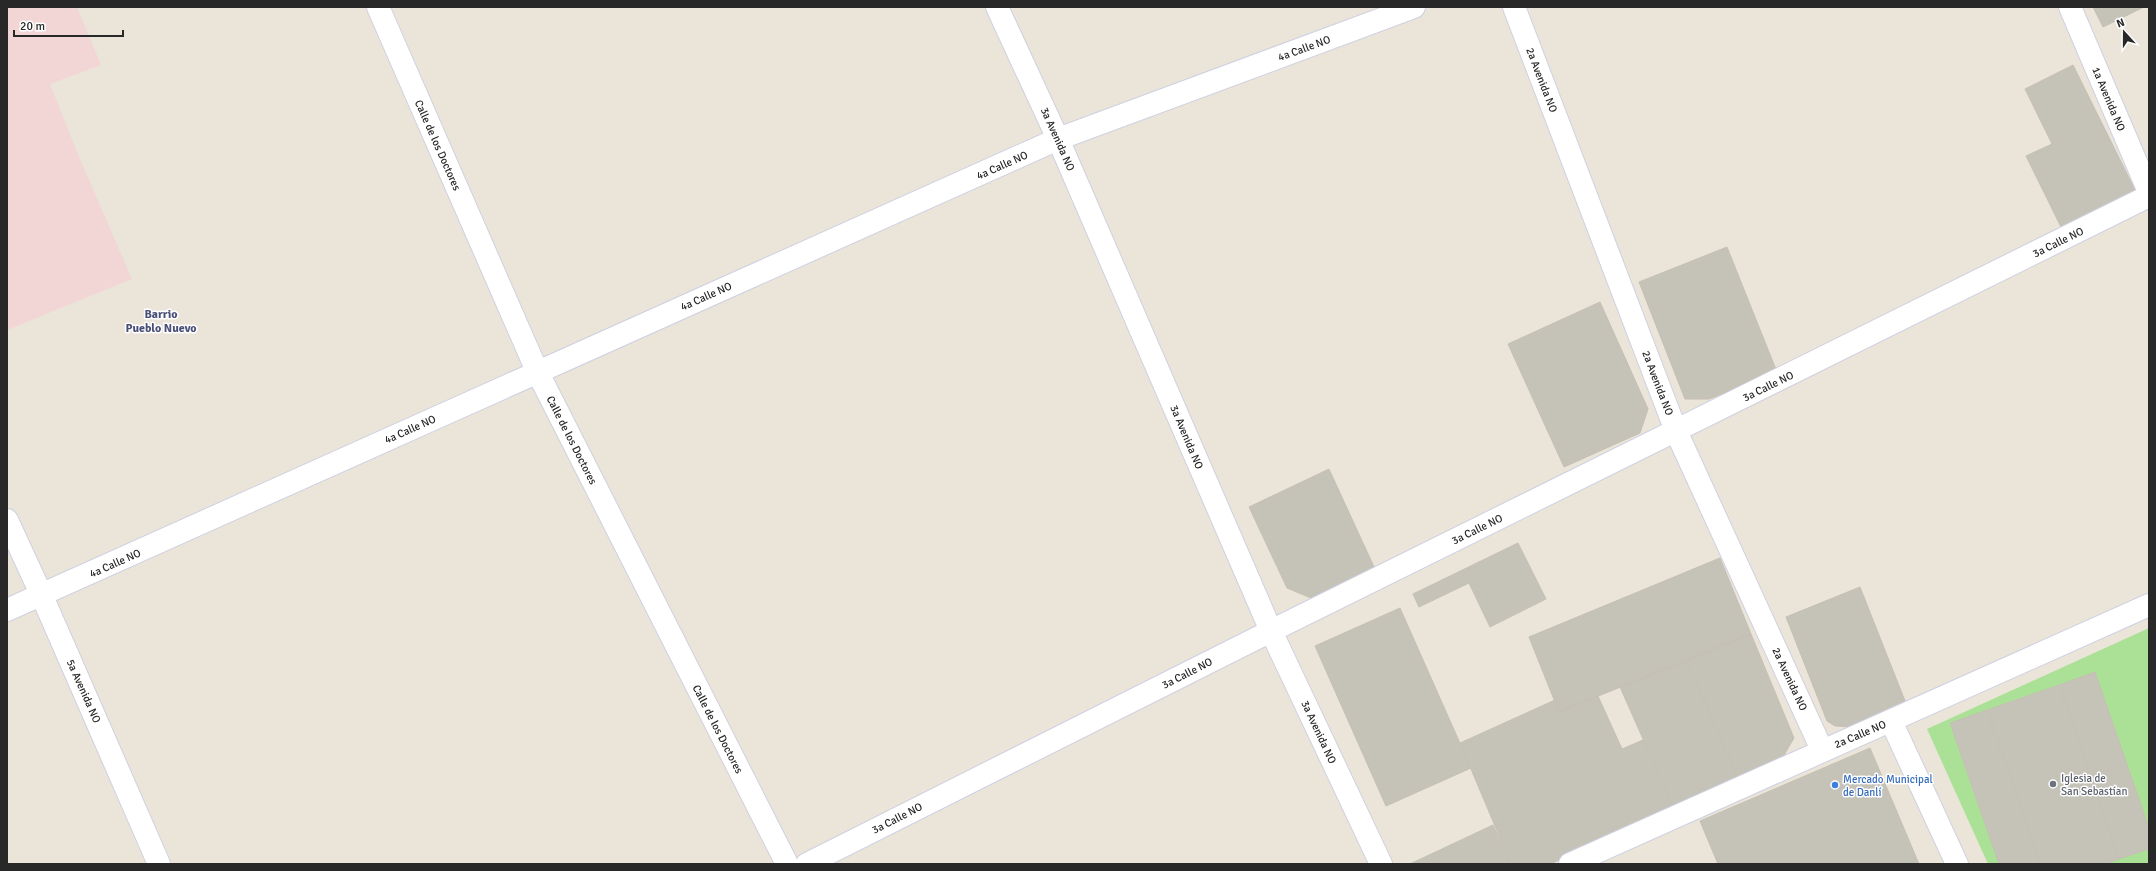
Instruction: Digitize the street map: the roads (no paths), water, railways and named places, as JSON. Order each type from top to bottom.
[{"type":"street","name":"Calle de los Doctores","points":[[378,7],[537,371],[786,864]]},
{"type":"street","name":"3a Avenida NO","points":[[997,7],[1058,140],[1271,631],[1381,864]]},
{"type":"street","name":"4a Calle NO","points":[[7,610],[42,596],[537,371],[1058,140],[1414,7]]},
{"type":"street","name":"2a Avenida NO","points":[[1514,7],[1676,431],[1822,750]]},
{"type":"street","name":"1a Avenida NO","points":[[2070,7],[2149,192]]},
{"type":"street","name":"3a Calle NO","points":[[807,864],[1271,631],[2149,196]]},
{"type":"street","name":"5a Avenida NO","points":[[7,520],[42,596],[159,864]]},
{"type":"street","name":"2a Calle NO","points":[[1570,864],[2149,605]]},
{"type":"street","points":[[1891,721],[1956,864]]},
{"type":"place","name":"Iglesia de San Sebastían","points":[[2053,784]]},
{"type":"place","name":"Mercado Municipal de Danlí","points":[[1835,785]]},
{"type":"district","name":"Barrio Pueblo Nuevo","points":[[161,321]]}]
